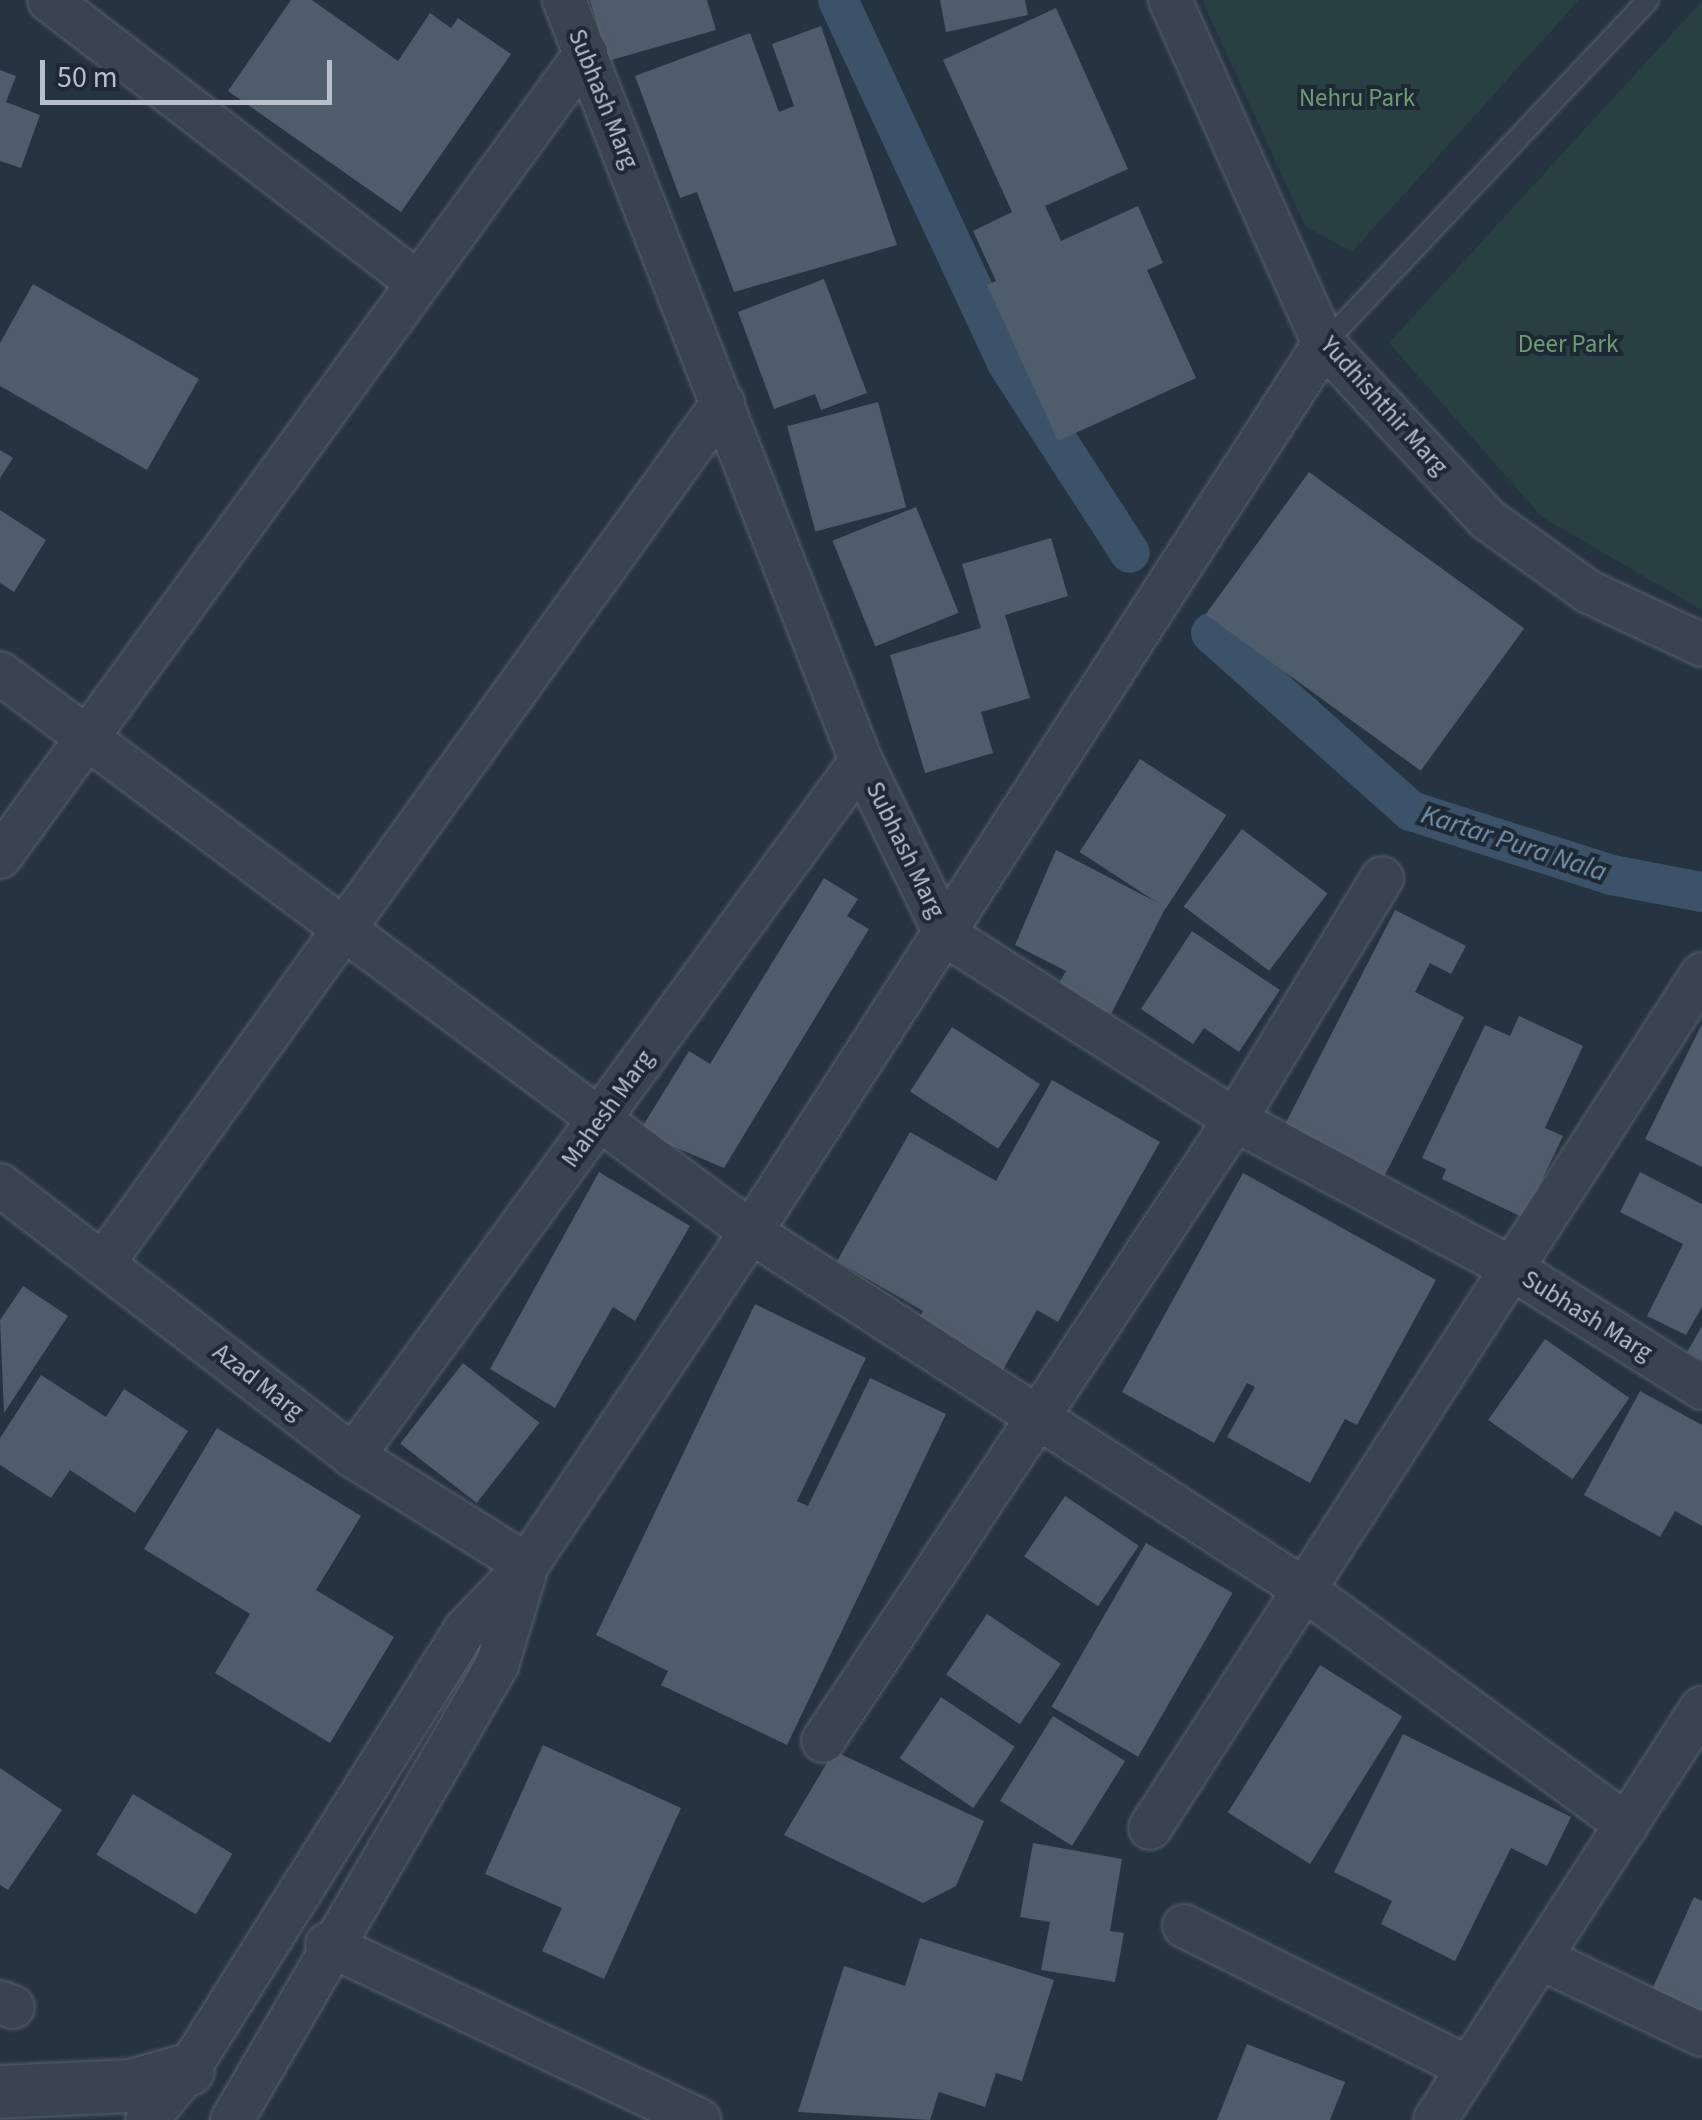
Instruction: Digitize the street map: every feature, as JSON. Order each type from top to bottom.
[{"type":"street","points":[[49,0],[417,282]]},
{"type":"street","name":"Subhash Marg","points":[[564,0],[861,760],[946,936],[1235,1120],[1511,1268],[1702,1388]]},
{"type":"street","name":"Yudhishthir Marg","points":[[1170,0],[1324,344],[1487,519],[1589,592],[1702,645]]},
{"type":"street","points":[[0,857],[586,53]]},
{"type":"street","points":[[147,2120],[188,2070],[465,1630],[526,1566],[752,1232],[1324,344]]},
{"type":"street","points":[[104,1262],[348,932],[723,403]]},
{"type":"street","points":[[0,673],[752,1232],[1302,1588],[1628,1825]]},
{"type":"street","name":"Mahesh Marg","points":[[353,1456],[861,760]]},
{"type":"street","points":[[822,1741],[1235,1120],[1382,878]]},
{"type":"street","points":[[1150,1828],[1702,974]]},
{"type":"street","name":"Azad Marg","points":[[0,1185],[353,1456],[526,1566]]},
{"type":"street","points":[[232,2120],[327,1944],[497,1665],[526,1566]]},
{"type":"street","points":[[1435,2120],[1702,1708]]},
{"type":"street","points":[[1184,1926],[1469,2068]]},
{"type":"street","points":[[327,1944],[700,2120]]},
{"type":"street","points":[[1540,1958],[1702,2036]]},
{"type":"street","points":[[0,2092],[131,2086],[188,2070]]},
{"type":"lane","points":[[1324,344],[1648,0]]},
{"type":"green space","name":"Nehru Park","points":[[1202,0],[1579,0],[1352,252],[1305,226]]},
{"type":"green space","name":"Deer Park","points":[[1702,1],[1702,610],[1542,517],[1389,343]]},
{"type":"building","points":[[291,0],[312,0],[398,61],[430,13],[451,28],[458,18],[511,54],[401,212],[228,91]]},
{"type":"building","points":[[590,0],[707,0],[716,30],[608,61]]},
{"type":"building","points":[[940,0],[1025,0],[1028,15],[946,32]]},
{"type":"building","points":[[1056,8],[1128,169],[1045,206],[1061,241],[1138,206],[1163,263],[1147,270],[1196,378],[1058,441],[987,285],[996,281],[973,231],[1012,212],[943,60]]},
{"type":"building","points":[[821,26],[897,245],[734,292],[697,192],[680,198],[635,76],[750,33],[779,112],[794,106],[772,44]]},
{"type":"building","points":[[0,70],[16,76],[6,102],[40,115],[21,168],[0,161]]},
{"type":"building","points":[[824,279],[867,393],[821,410],[815,394],[774,409],[738,312]]},
{"type":"building","points":[[33,284],[199,379],[147,470],[0,386],[0,343]]},
{"type":"building","points":[[878,402],[906,507],[815,532],[787,426]]},
{"type":"building","points":[[0,450],[13,458],[0,478]]},
{"type":"building","points":[[1309,472],[1524,628],[1421,771],[1206,614]]},
{"type":"building","points":[[916,507],[959,613],[875,646],[833,541]]},
{"type":"building","points":[[0,510],[46,540],[14,592],[0,583]]},
{"type":"building","points":[[1051,538],[1068,596],[1005,615],[1030,698],[981,712],[993,753],[925,773],[890,655],[981,628],[962,564]]},
{"type":"building","points":[[1140,759],[1226,815],[1166,908],[1080,852]]},
{"type":"building","points":[[1242,829],[1327,893],[1269,971],[1184,906]]},
{"type":"building","points":[[1056,850],[1166,907],[1111,1014],[1057,987],[1066,971],[1015,945]]},
{"type":"building","points":[[824,878],[858,899],[847,916],[869,929],[724,1168],[639,1132],[689,1051],[710,1064]]},
{"type":"building","points":[[1395,910],[1466,946],[1451,974],[1430,963],[1415,992],[1464,1017],[1379,1187],[1281,1132]]},
{"type":"building","points":[[1192,931],[1280,990],[1239,1052],[1204,1028],[1193,1044],[1141,1009]]},
{"type":"building","points":[[1519,1016],[1583,1046],[1545,1128],[1563,1136],[1524,1218],[1442,1179],[1446,1169],[1422,1158],[1485,1025],[1510,1036]]},
{"type":"building","points":[[1702,1024],[1702,1167],[1645,1139]]},
{"type":"building","points":[[952,1027],[1040,1084],[998,1149],[910,1092]]},
{"type":"building","points":[[1052,1080],[1160,1142],[1058,1322],[1037,1310],[1001,1373],[916,1325],[923,1311],[837,1261],[910,1132],[996,1181]]},
{"type":"building","points":[[599,1172],[690,1226],[635,1321],[613,1307],[555,1408],[490,1369]]},
{"type":"building","points":[[1640,1172],[1702,1204],[1702,1307],[1686,1335],[1647,1316],[1683,1244],[1620,1212]]},
{"type":"building","points":[[1243,1173],[1436,1280],[1357,1425],[1345,1419],[1310,1483],[1227,1437],[1255,1387],[1247,1383],[1214,1443],[1122,1392]]},
{"type":"building","points":[[23,1286],[68,1316],[4,1413],[0,1320]]},
{"type":"building","points":[[755,1304],[866,1358],[797,1501],[808,1506],[870,1378],[946,1414],[787,1745],[661,1685],[668,1671],[596,1635]]},
{"type":"building","points":[[1702,1326],[1702,1361],[1687,1352]]},
{"type":"building","points":[[1545,1339],[1629,1398],[1573,1479],[1488,1420]]},
{"type":"building","points":[[463,1363],[539,1423],[477,1503],[400,1443]]},
{"type":"building","points":[[41,1375],[106,1417],[124,1389],[188,1431],[135,1513],[70,1470],[51,1498],[0,1465],[0,1438]]},
{"type":"building","points":[[1640,1391],[1702,1425],[1702,1526],[1675,1511],[1660,1537],[1584,1495]]},
{"type":"building","points":[[217,1428],[361,1516],[316,1590],[394,1637],[330,1743],[215,1673],[250,1614],[144,1549]]},
{"type":"building","points":[[1065,1496],[1139,1546],[1098,1606],[1024,1557]]},
{"type":"building","points":[[1146,1543],[1233,1593],[1138,1757],[1052,1707]]},
{"type":"building","points":[[987,1614],[1061,1664],[1020,1724],[946,1675]]},
{"type":"building","points":[[1320,1665],[1402,1716],[1310,1864],[1228,1813]]},
{"type":"building","points":[[941,1697],[1015,1747],[973,1808],[900,1758]]},
{"type":"building","points":[[1053,1716],[1125,1761],[1072,1846],[1000,1801]]},
{"type":"building","points":[[1403,1734],[1571,1817],[1547,1866],[1511,1848],[1455,1961],[1381,1924],[1392,1901],[1334,1872]]},
{"type":"building","points":[[543,1745],[681,1808],[604,1979],[542,1951],[562,1908],[485,1874]]},
{"type":"building","points":[[834,1751],[984,1821],[956,1886],[923,1903],[784,1835]]},
{"type":"building","points":[[0,1768],[62,1810],[8,1890],[0,1885]]},
{"type":"building","points":[[133,1794],[232,1854],[196,1915],[96,1855]]},
{"type":"building","points":[[1033,1843],[1122,1859],[1110,1931],[1124,1933],[1115,1982],[1041,1970],[1050,1922],[1020,1917]]},
{"type":"building","points":[[1694,1897],[1702,1901],[1702,2018],[1650,1994]]},
{"type":"building","points":[[920,1938],[1054,1980],[1022,2081],[996,2073],[985,2107],[939,2092],[930,2120],[798,2112],[844,1966],[905,1986]]},
{"type":"building","points":[[1247,2044],[1345,2082],[1330,2120],[1217,2120]]},
{"type":"waterway","points":[[838,0],[1007,363],[1130,553]]},
{"type":"waterway","name":"Kartar Pura Nala","points":[[1211,633],[1411,811],[1612,875],[1702,892]]}]
